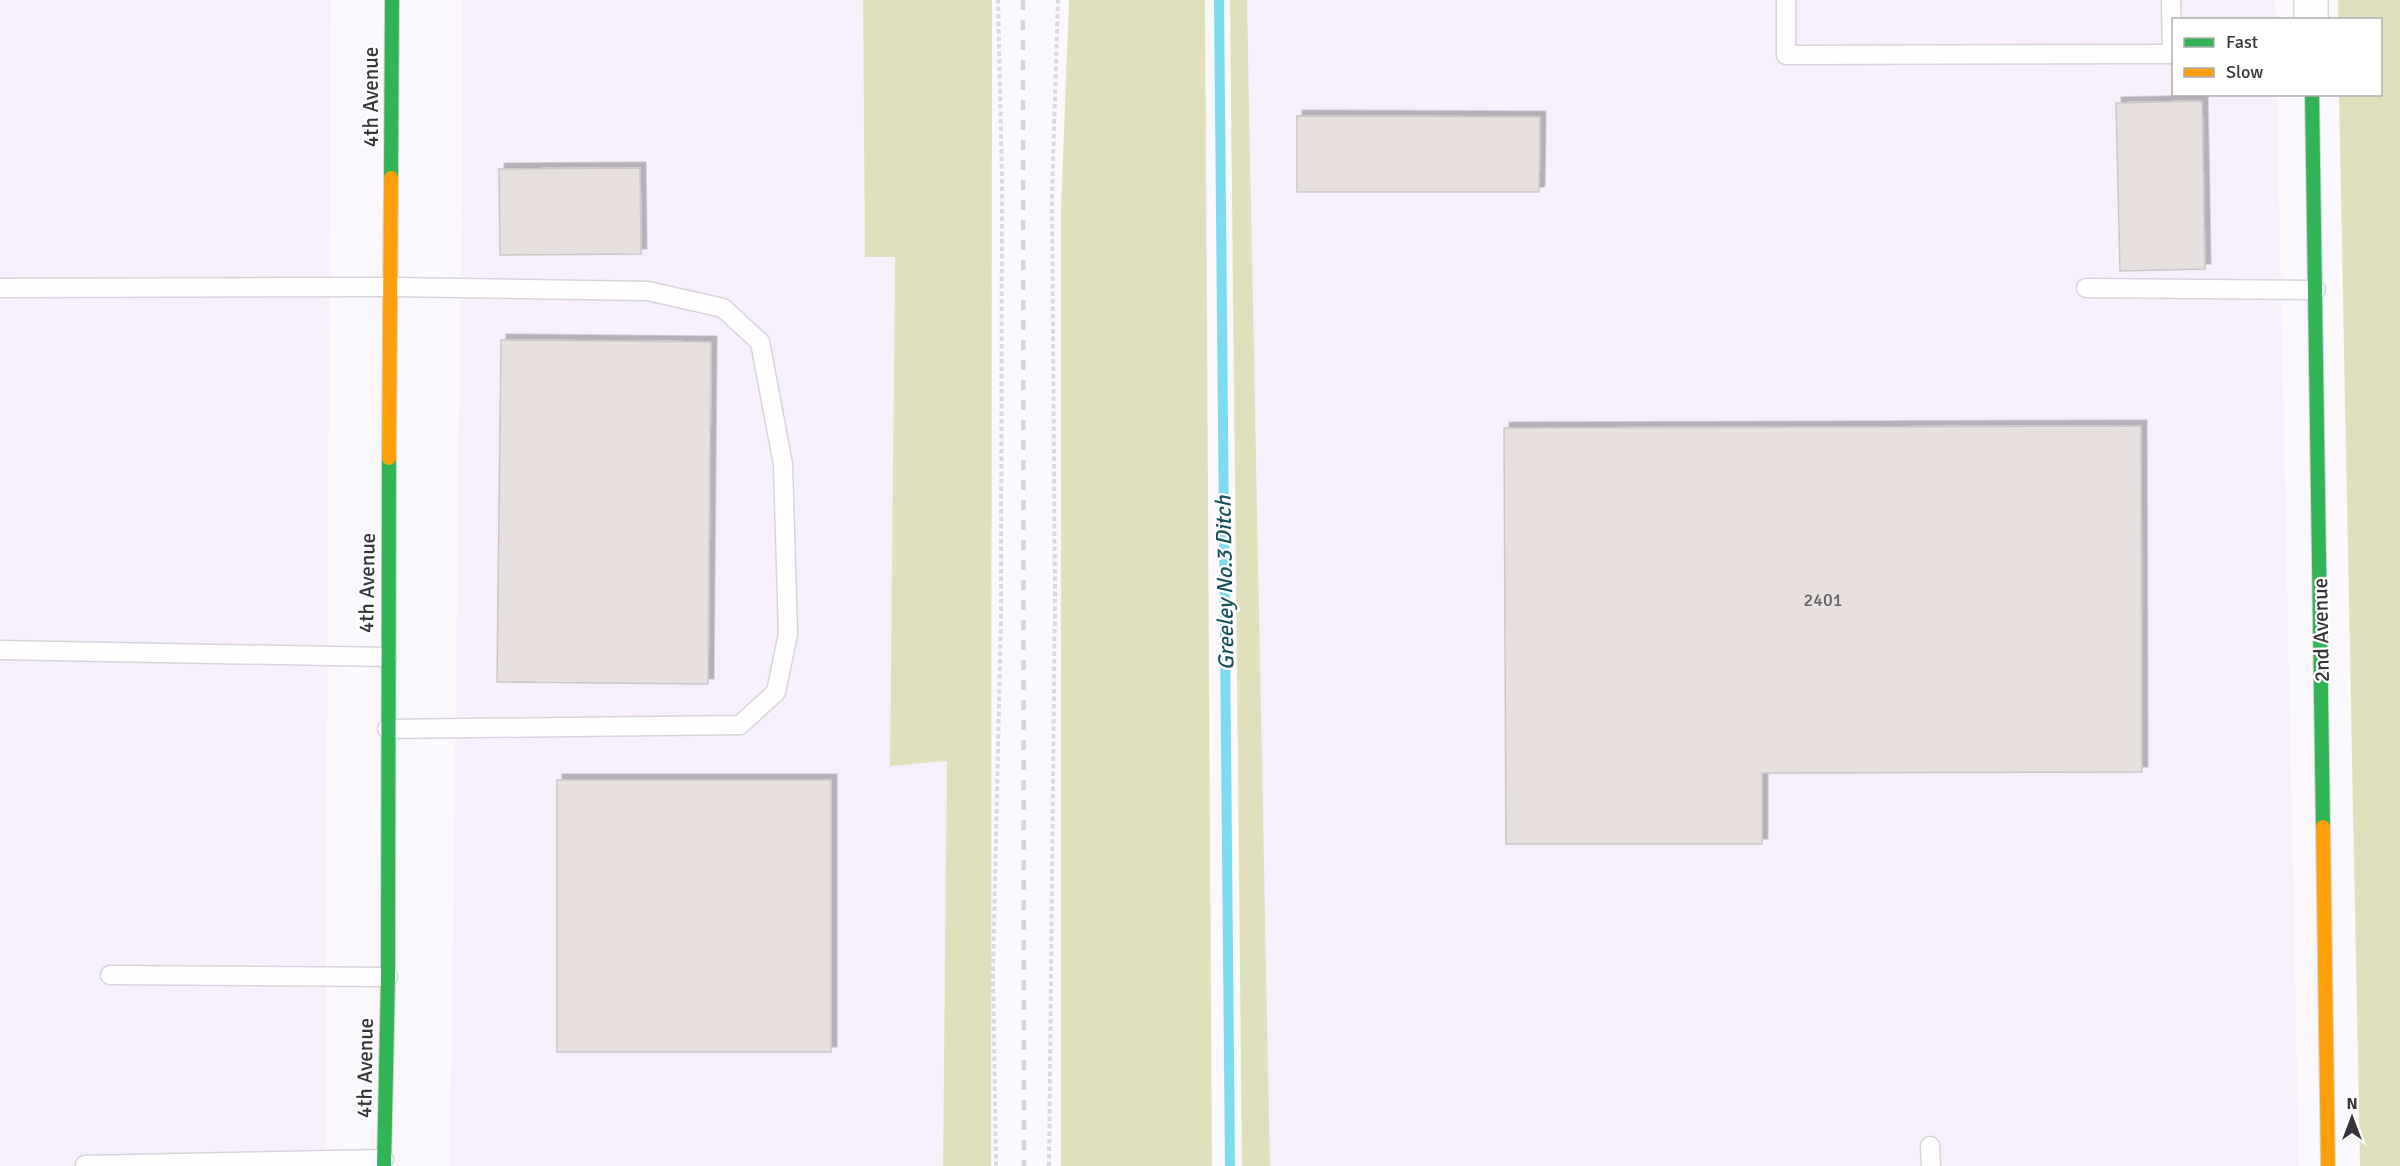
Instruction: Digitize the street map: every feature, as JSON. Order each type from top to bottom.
[{"type":"street","name":"4th Avenue","points":[[384,1162],[388,977],[387,657],[392,287],[392,0]]},
{"type":"street","points":[[2311,0],[2311,18]]},
{"type":"street","name":"2nd Avenue","points":[[2312,96],[2328,1166]]},
{"type":"lane","points":[[1786,0],[1786,55],[2172,54]]},
{"type":"lane","points":[[2171,0],[2172,27]]},
{"type":"lane","points":[[0,288],[392,287],[648,291],[723,308],[760,342],[783,464],[788,634],[776,692],[740,725],[387,729]]},
{"type":"lane","points":[[2086,288],[2316,290]]},
{"type":"lane","points":[[0,650],[387,657]]},
{"type":"lane","points":[[110,975],[388,977]]},
{"type":"lane","points":[[1930,1146],[1930,1166]]},
{"type":"lane","points":[[85,1165],[384,1162]]},
{"type":"path","points":[[996,1166],[993,970],[1001,605],[1002,189],[998,0]]},
{"type":"path","points":[[1049,1166],[1056,595],[1052,195],[1058,0]]},
{"type":"shaded area","points":[[0,0],[331,0],[325,1166],[0,1166]]},
{"type":"shaded area","points":[[462,0],[863,0],[865,256],[895,256],[890,766],[947,761],[943,1166],[450,1166]]},
{"type":"shaded area","points":[[1247,0],[2275,0],[2276,18],[2172,18],[2172,96],[2277,96],[2299,1166],[1270,1166]]},
{"type":"green space","points":[[863,0],[992,0],[991,1166],[943,1166],[947,761],[890,766],[895,257],[865,257]]},
{"type":"green space","points":[[1069,0],[1205,0],[1212,1166],[1061,1166],[1061,210]]},
{"type":"green space","points":[[1230,0],[1247,0],[1270,1166],[1242,1166]]},
{"type":"green space","points":[[2338,0],[2400,0],[2400,1166],[2360,1166],[2339,96],[2382,96],[2382,18],[2338,18]]},
{"type":"building","points":[[2202,101],[2205,269],[2120,271],[2116,103]]},
{"type":"building","points":[[1297,116],[1540,117],[1539,192],[1297,192]]},
{"type":"building","points":[[640,168],[641,254],[500,255],[499,169]]},
{"type":"building","points":[[501,340],[711,342],[708,684],[497,682]]},
{"type":"building","points":[[2141,426],[2142,772],[1762,773],[1762,844],[1506,844],[1504,428]]},
{"type":"building","points":[[557,780],[831,780],[831,1052],[557,1052]]},
{"type":"waterway","name":"Greeley No.3 Ditch","points":[[1219,0],[1230,1166]]},
{"type":"railway","points":[[1023,0],[1024,1166]]},
{"type":"traffic: fast","points":[[391,178],[392,0]]},
{"type":"traffic: fast","points":[[2312,96],[2323,827]]},
{"type":"traffic: fast","points":[[384,1166],[388,977],[389,458]]},
{"type":"traffic: slow","points":[[389,458],[391,178]]},
{"type":"traffic: slow","points":[[2323,827],[2328,1166]]}]
